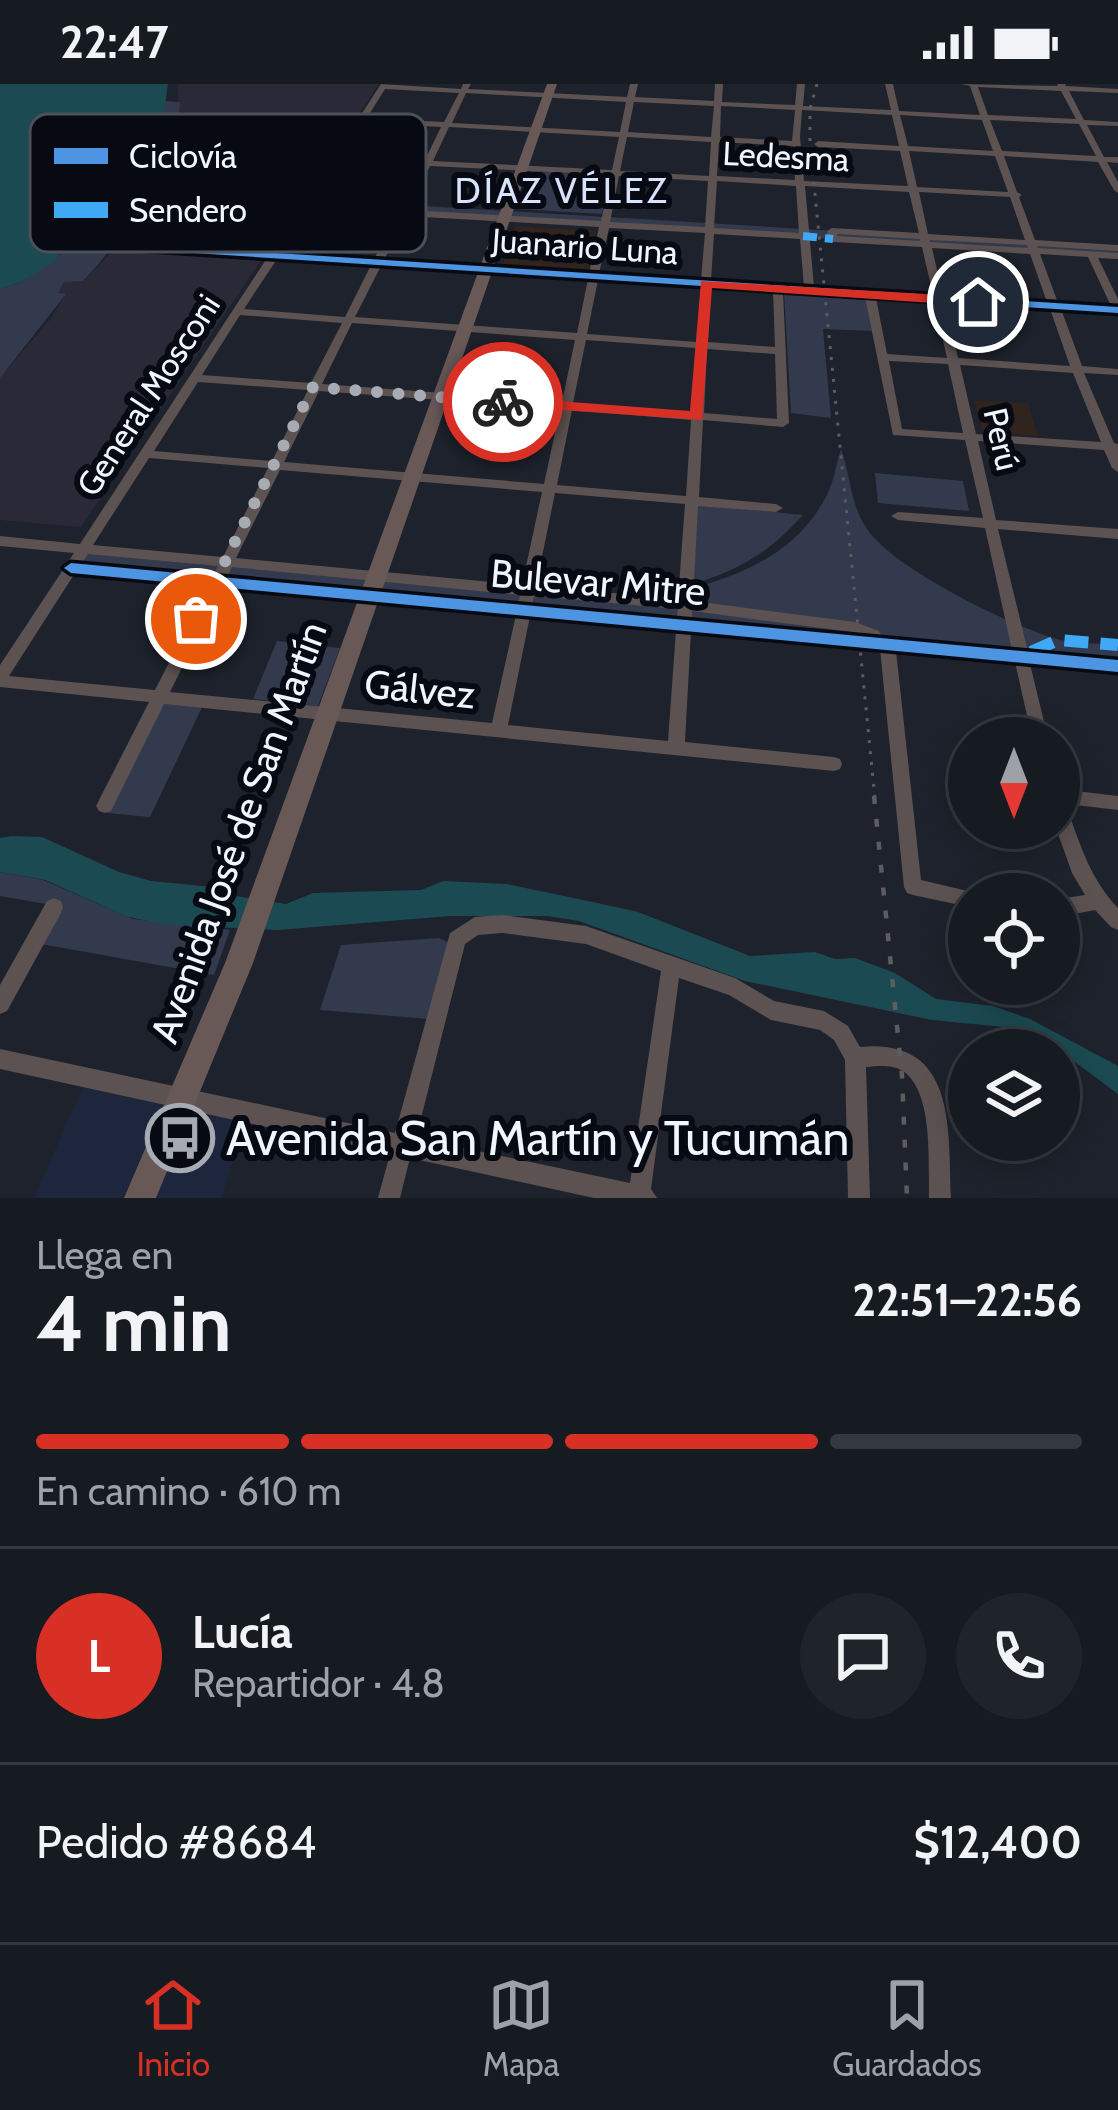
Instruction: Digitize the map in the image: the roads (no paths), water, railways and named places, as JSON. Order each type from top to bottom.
[{"type":"main road","name":"Avenida José de San Martín","points":[[140,1198],[238,963],[550,90]]},
{"type":"street","points":[[499,730],[634,84]]},
{"type":"street","points":[[676,748],[719,84]]},
{"type":"street","points":[[801,84],[797,143],[809,291]]},
{"type":"street","name":"Perú","points":[[889,84],[1035,717]]},
{"type":"street","points":[[963,84],[1118,91]]},
{"type":"street","points":[[973,84],[1077,369],[1114,447],[1118,468]]},
{"type":"street","points":[[384,86],[550,90],[631,100],[1118,124]]},
{"type":"street","name":"General Mosconi","points":[[366,114],[384,86]]},
{"type":"street","points":[[1062,86],[1118,190]]},
{"type":"street","points":[[427,163],[465,88]]},
{"type":"street","points":[[426,123],[797,143]]},
{"type":"street","points":[[818,144],[1118,160]]},
{"type":"street","name":"Ledesma","points":[[427,163],[1017,196]]},
{"type":"street","points":[[426,210],[803,232]]},
{"type":"street","points":[[833,235],[1118,252]]},
{"type":"street","points":[[1033,247],[1118,252]]},
{"type":"street","name":"Juanario Luna","points":[[223,252],[1118,310]]},
{"type":"street","name":"General Mosconi","points":[[0,679],[276,252]]},
{"type":"street","points":[[105,806],[214,580],[382,252]]},
{"type":"street","points":[[1091,254],[1118,310]]},
{"type":"street","points":[[195,378],[783,423],[778,289]]},
{"type":"street","points":[[870,295],[897,432],[1114,447]]},
{"type":"street","points":[[237,311],[781,351]]},
{"type":"street","points":[[884,357],[1118,372]]},
{"type":"street","points":[[145,454],[776,508]]},
{"type":"street","points":[[898,516],[1118,534]]},
{"type":"street","name":"Bulevar Mitre","points":[[0,541],[224,563],[685,622],[1118,665]]},
{"type":"street","name":"Bulevar Mitre","points":[[71,568],[214,580],[372,585]]},
{"type":"street","name":"Bulevar Mitre","points":[[525,599],[686,604],[855,627],[887,641]]},
{"type":"street","points":[[887,641],[913,887],[948,894]]},
{"type":"street","name":"Gálvez","points":[[0,679],[833,764]]},
{"type":"street","points":[[1080,798],[1118,803]]},
{"type":"street","points":[[1072,849],[1099,902],[1118,921]]},
{"type":"street","points":[[1080,905],[1099,902]]},
{"type":"street","points":[[0,1004],[54,907]]},
{"type":"street","points":[[389,1198],[457,939],[475,926],[542,926],[586,934],[735,988],[771,1010],[824,1021],[841,1033],[855,1058],[859,1198]]},
{"type":"street","points":[[0,1059],[642,1198],[670,968]]},
{"type":"street","points":[[855,1058],[887,1053],[908,1058],[920,1070],[934,1113],[940,1198]]},
{"type":"railway","points":[[817,84],[810,109],[810,144],[875,799]]},
{"type":"railway","points":[[874,796],[902,1076],[907,1198]]},
{"type":"place","name":"Avenida San Martín y Tucumán","points":[[180,1138]]},
{"type":"district","name":"DÍAZ VÉLEZ","points":[[562,190]]}]
